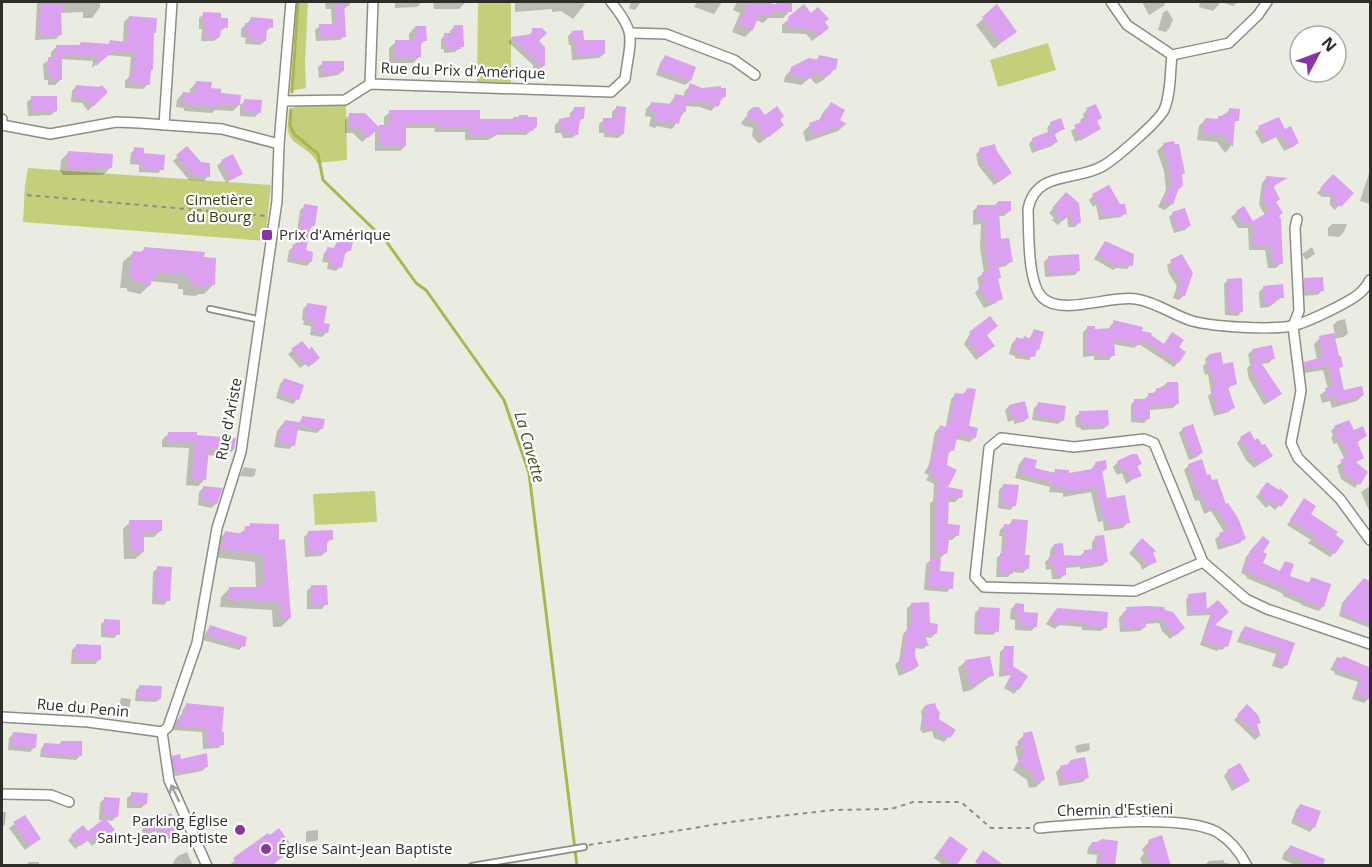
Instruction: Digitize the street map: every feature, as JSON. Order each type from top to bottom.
[{"type":"street","points":[[164,125],[172,2]]},
{"type":"street","name":"Rue d'Ariste","points":[[162,732],[168,727],[197,644],[217,528],[240,452],[275,217],[291,2]]},
{"type":"street","points":[[370,84],[373,2]]},
{"type":"street","points":[[611,2],[625,20],[631,33],[666,34],[734,60],[755,75]]},
{"type":"street","points":[[1112,2],[1126,25],[1172,55],[1229,43],[1258,15],[1267,2]]},
{"type":"street","name":"Rue du Prix d'Amérique","points":[[283,101],[345,100],[370,84],[611,92],[625,79],[631,33]]},
{"type":"street","points":[[1172,55],[1164,110],[1156,121],[1102,166],[1042,185],[1030,199],[1028,209],[1035,289],[1042,298],[1052,305],[1065,306],[1121,298],[1138,299],[1192,321],[1226,327],[1293,326],[1349,301],[1371,280]]},
{"type":"street","points":[[2,119],[2,125],[50,134],[116,122],[222,129],[279,144]]},
{"type":"street","points":[[1297,219],[1295,228],[1299,311],[1293,326],[1301,391],[1291,443],[1298,458],[1340,499],[1371,540]]},
{"type":"street","points":[[1203,562],[1135,591],[984,587],[975,577],[988,448],[1001,438],[1074,447],[1144,439],[1154,443],[1203,562],[1246,599],[1267,609],[1371,644]]},
{"type":"street","name":"Rue du Penin","points":[[2,717],[88,722],[162,732]]},
{"type":"street","points":[[162,732],[169,780],[207,866]]},
{"type":"street","points":[[2,794],[51,795],[69,802]]},
{"type":"street","name":"Chemin d'Estieni","points":[[1038,828],[1124,822],[1187,824],[1217,832],[1239,850],[1248,866]]},
{"type":"lane","points":[[210,309],[261,320]]},
{"type":"lane","points":[[472,866],[584,847]]},
{"type":"path","points":[[27,195],[275,217]]},
{"type":"path","points":[[584,847],[737,820],[833,810],[891,808],[913,802],[961,802],[991,828],[1038,828]]},
{"type":"green space","points":[[298,2],[308,2],[306,88],[290,91]]},
{"type":"green space","points":[[478,2],[511,2],[511,87],[477,86]]},
{"type":"green space","points":[[1048,43],[1056,70],[998,87],[990,60]]},
{"type":"green space","points":[[298,106],[346,106],[347,160],[317,163],[311,154],[291,138],[288,128],[289,109]]},
{"type":"green space","name":"Cimetière du Bourg","points":[[28,168],[271,185],[265,241],[23,222]]},
{"type":"green space","points":[[375,491],[377,522],[315,525],[313,494]]},
{"type":"building","points":[[41,2],[64,2],[64,11],[61,11],[62,35],[40,36],[38,17],[40,17]]},
{"type":"building","points":[[335,2],[344,2],[346,37],[319,38],[319,24],[335,24]]},
{"type":"building","points":[[748,2],[768,2],[776,5],[777,2],[792,2],[792,12],[773,11],[771,17],[760,13],[753,30],[738,25]]},
{"type":"building","points":[[804,4],[811,13],[818,7],[829,19],[825,22],[829,28],[819,36],[812,29],[788,27],[788,17]]},
{"type":"building","points":[[997,4],[1017,32],[1001,43],[982,17]]},
{"type":"building","points":[[203,12],[221,13],[221,18],[228,18],[228,28],[221,27],[220,37],[205,37],[206,25],[203,25]]},
{"type":"building","points":[[129,16],[157,18],[150,85],[129,83],[130,75],[133,75],[135,52],[113,51],[96,66],[97,56],[65,54],[65,57],[62,57],[62,80],[52,80],[52,75],[48,76],[48,57],[56,57],[56,45],[80,45],[81,42],[109,44],[110,40],[127,42]]},
{"type":"building","points":[[251,17],[273,19],[273,28],[267,27],[266,41],[249,40],[249,34],[245,33],[245,23],[250,24]]},
{"type":"building","points":[[454,25],[463,25],[464,47],[447,49],[444,33],[454,33]]},
{"type":"building","points":[[415,26],[426,26],[427,41],[421,41],[421,57],[395,57],[395,40],[415,40]]},
{"type":"building","points":[[532,28],[542,28],[547,33],[539,41],[545,47],[545,66],[537,66],[537,61],[511,37],[532,34]]},
{"type":"building","points":[[583,30],[584,40],[605,40],[605,54],[576,56],[572,31]]},
{"type":"building","points":[[665,55],[696,67],[691,81],[659,70]]},
{"type":"building","points":[[819,55],[838,59],[836,70],[831,69],[831,74],[824,78],[818,72],[809,78],[790,75],[791,67],[809,58],[818,60]]},
{"type":"building","points":[[322,61],[344,61],[344,71],[323,74]]},
{"type":"building","points":[[196,81],[212,82],[211,88],[221,89],[221,93],[241,95],[240,105],[220,104],[220,107],[189,105],[190,102],[182,101],[183,92],[195,93]]},
{"type":"building","points":[[690,83],[702,88],[721,86],[721,88],[726,88],[726,97],[721,97],[718,107],[706,102],[686,101],[686,112],[682,111],[679,124],[663,120],[662,123],[654,121],[656,112],[650,110],[651,102],[673,104],[675,94],[686,96]]},
{"type":"building","points":[[76,85],[99,87],[102,85],[108,92],[93,107],[86,99],[75,98]]},
{"type":"building","points":[[31,96],[57,96],[57,111],[32,112]]},
{"type":"building","points":[[244,99],[262,100],[261,113],[243,112]]},
{"type":"building","points":[[831,102],[845,110],[840,120],[847,124],[813,135],[809,123],[821,119]]},
{"type":"building","points":[[1096,104],[1102,118],[1097,121],[1101,129],[1085,138],[1084,136],[1080,138],[1074,125],[1086,120],[1084,115],[1088,113],[1086,108]]},
{"type":"building","points":[[616,106],[626,107],[624,134],[608,134],[608,129],[603,129],[603,118],[616,118]]},
{"type":"building","points":[[777,106],[784,116],[780,120],[784,125],[769,137],[765,137],[758,129],[759,121],[751,120],[747,115],[748,111],[759,107],[765,115]]},
{"type":"building","points":[[574,107],[585,107],[584,119],[580,119],[578,135],[567,134],[565,129],[559,129],[559,119],[573,116]]},
{"type":"building","points":[[1229,108],[1240,109],[1239,121],[1235,121],[1233,147],[1224,135],[1203,134],[1205,118],[1218,119],[1218,116],[1228,116]]},
{"type":"building","points":[[389,110],[480,110],[480,119],[513,119],[519,115],[528,115],[528,117],[537,117],[537,126],[532,131],[501,131],[495,135],[470,135],[470,127],[439,127],[439,123],[406,123],[406,146],[379,146],[379,128],[368,138],[359,128],[350,128],[349,113],[365,113],[379,127],[379,125],[389,125]]},
{"type":"building","points":[[1279,117],[1285,129],[1291,126],[1299,143],[1288,147],[1281,134],[1267,141],[1258,126]]},
{"type":"building","points":[[1061,118],[1065,129],[1054,133],[1058,142],[1036,150],[1032,138],[1053,130],[1050,122]]},
{"type":"building","points":[[1174,141],[1175,144],[1179,144],[1185,173],[1182,174],[1183,186],[1178,190],[1173,205],[1163,201],[1172,183],[1163,143]]},
{"type":"building","points":[[995,144],[997,151],[1012,173],[999,182],[982,160],[979,148]]},
{"type":"building","points":[[187,146],[201,162],[210,163],[210,177],[194,176],[176,155]]},
{"type":"building","points":[[134,147],[144,148],[144,153],[165,155],[164,170],[142,169],[143,161],[133,161]]},
{"type":"building","points":[[68,151],[113,154],[112,168],[69,169]]},
{"type":"building","points":[[233,154],[243,174],[231,180],[221,160]]},
{"type":"building","points":[[1333,174],[1354,193],[1341,207],[1334,201],[1334,193],[1326,194],[1320,188]]},
{"type":"building","points":[[1266,176],[1288,178],[1273,186],[1280,199],[1276,202],[1283,213],[1279,216],[1283,264],[1273,264],[1270,245],[1253,246],[1253,224],[1243,224],[1236,211],[1244,206],[1253,221],[1270,211],[1263,199]]},
{"type":"building","points":[[1109,185],[1120,204],[1125,204],[1127,214],[1103,216],[1100,203],[1097,204],[1092,194]]},
{"type":"building","points":[[1066,192],[1079,203],[1081,223],[1072,223],[1071,213],[1063,221],[1055,215],[1057,212],[1052,208]]},
{"type":"building","points":[[998,201],[1011,201],[1011,211],[999,211],[1001,239],[1009,238],[1013,262],[998,264],[1001,278],[998,279],[1003,299],[990,304],[979,286],[984,284],[982,272],[989,271],[985,220],[977,220],[977,205],[998,205]]},
{"type":"building","points":[[304,204],[318,206],[315,226],[311,225],[306,250],[313,252],[312,262],[291,259],[293,244],[298,245]]},
{"type":"building","points":[[1185,208],[1191,226],[1178,230],[1172,212]]},
{"type":"building","points":[[338,240],[353,242],[351,251],[346,250],[342,268],[330,266],[331,260],[325,259],[327,247],[334,248]]},
{"type":"building","points":[[1105,241],[1134,254],[1133,266],[1120,264],[1119,267],[1097,254]]},
{"type":"building","points":[[144,247],[205,252],[204,257],[216,258],[215,285],[192,286],[192,280],[187,280],[187,274],[158,272],[157,277],[152,277],[151,285],[143,285],[143,282],[129,278],[133,251],[144,252]]},
{"type":"building","points":[[1079,254],[1080,271],[1049,274],[1048,256]]},
{"type":"building","points":[[1182,254],[1193,273],[1185,296],[1177,293],[1181,281],[1172,268],[1170,260]]},
{"type":"building","points":[[1323,277],[1324,291],[1305,292],[1304,278]]},
{"type":"building","points":[[1242,278],[1243,312],[1229,312],[1227,279]]},
{"type":"building","points":[[1283,284],[1284,298],[1275,298],[1275,303],[1264,304],[1263,286]]},
{"type":"building","points":[[307,303],[327,306],[324,323],[330,324],[328,333],[313,331],[315,322],[307,321],[305,316]]},
{"type":"building","points":[[990,316],[998,326],[987,335],[995,346],[980,357],[967,339],[971,336],[969,332]]},
{"type":"building","points":[[1113,320],[1143,327],[1142,331],[1152,333],[1151,335],[1164,344],[1172,332],[1184,340],[1179,347],[1186,352],[1179,363],[1141,339],[1140,345],[1114,339],[1115,356],[1098,356],[1098,352],[1086,353],[1087,326],[1095,326],[1095,329],[1114,328]]},
{"type":"building","points":[[1034,329],[1044,332],[1035,357],[1018,354],[1019,352],[1013,350],[1016,337],[1023,339],[1024,336],[1031,339]]},
{"type":"building","points":[[1334,333],[1343,367],[1339,368],[1344,390],[1362,386],[1364,395],[1338,403],[1336,396],[1328,398],[1325,388],[1334,386],[1328,365],[1305,369],[1304,362],[1323,357],[1319,336]]},
{"type":"building","points":[[302,341],[310,350],[311,346],[320,358],[313,364],[310,361],[306,365],[291,349]]},
{"type":"building","points":[[1272,345],[1275,359],[1260,361],[1282,394],[1269,402],[1253,374],[1251,362],[1255,361],[1252,349]]},
{"type":"building","points":[[1221,352],[1223,364],[1233,362],[1237,384],[1228,387],[1235,408],[1218,413],[1211,390],[1215,388],[1212,371],[1209,371],[1207,360],[1210,359],[1209,354]]},
{"type":"building","points":[[284,378],[304,385],[299,400],[279,394]]},
{"type":"building","points":[[1167,382],[1178,382],[1179,404],[1150,406],[1150,419],[1134,419],[1134,399],[1148,399],[1148,393],[1156,393],[1156,388],[1167,388]]},
{"type":"building","points":[[967,388],[976,389],[969,426],[978,428],[976,438],[958,434],[954,451],[949,450],[947,465],[957,470],[948,487],[963,490],[962,498],[949,497],[948,524],[960,525],[959,536],[950,535],[947,554],[935,553],[935,497],[937,497],[938,479],[930,474],[932,470],[928,468],[933,458],[940,425],[946,427],[950,422],[955,393],[965,394]]},
{"type":"building","points":[[1025,401],[1029,418],[1018,421],[1018,417],[1012,418],[1009,405]]},
{"type":"building","points":[[1038,402],[1066,406],[1064,421],[1036,416]]},
{"type":"building","points":[[1108,410],[1109,425],[1085,426],[1080,423],[1079,411]]},
{"type":"building","points":[[302,416],[325,419],[323,429],[301,426]]},
{"type":"building","points":[[285,420],[299,422],[295,446],[278,442],[281,425],[284,425]]},
{"type":"building","points":[[1349,420],[1354,430],[1363,426],[1367,436],[1357,441],[1364,458],[1356,462],[1368,472],[1360,485],[1345,474],[1342,468],[1344,467],[1340,460],[1349,456],[1341,440],[1338,441],[1334,433],[1337,431],[1334,426]]},
{"type":"building","points":[[1193,424],[1203,453],[1193,457],[1182,428]]},
{"type":"building","points":[[1250,431],[1255,440],[1258,438],[1262,445],[1265,444],[1273,456],[1260,464],[1250,456],[1240,437]]},
{"type":"building","points":[[168,432],[197,432],[197,435],[236,438],[234,450],[209,448],[206,480],[192,479],[195,441],[168,441]]},
{"type":"building","points":[[1137,454],[1142,464],[1137,466],[1142,476],[1131,480],[1126,469],[1122,471],[1117,461]]},
{"type":"building","points":[[1024,457],[1037,460],[1035,468],[1055,473],[1055,469],[1069,470],[1069,473],[1092,469],[1096,466],[1095,462],[1106,460],[1107,469],[1102,470],[1107,498],[1125,495],[1130,523],[1109,527],[1107,517],[1103,518],[1096,487],[1067,492],[1068,488],[1054,488],[1054,483],[1020,473]]},
{"type":"building","points":[[1202,459],[1207,475],[1210,474],[1212,480],[1217,479],[1226,504],[1228,503],[1238,518],[1246,539],[1223,546],[1219,533],[1229,529],[1216,508],[1208,510],[1203,496],[1200,497],[1188,464]]},
{"type":"building","points":[[1267,482],[1279,490],[1280,488],[1289,496],[1281,507],[1274,501],[1272,505],[1259,492]]},
{"type":"building","points":[[1003,484],[1019,485],[1016,506],[1002,504]]},
{"type":"building","points":[[203,486],[223,488],[217,504],[202,500]]},
{"type":"building","points":[[1304,498],[1316,506],[1311,514],[1338,532],[1336,535],[1344,541],[1335,554],[1312,538],[1314,535],[1290,520]]},
{"type":"building","points":[[1012,519],[1028,520],[1025,555],[1030,555],[1029,569],[1013,568],[1013,574],[1000,573],[1000,553],[1004,553],[1006,533],[1003,532],[1004,524],[1011,525]]},
{"type":"building","points":[[129,520],[162,520],[162,531],[144,531],[144,552],[131,552]]},
{"type":"building","points":[[250,523],[279,524],[279,540],[285,539],[291,618],[281,619],[280,602],[228,599],[229,587],[259,587],[259,583],[265,583],[263,554],[221,549],[225,531],[244,534],[245,526],[250,526]]},
{"type":"building","points":[[333,530],[333,540],[327,540],[327,552],[309,553],[308,531]]},
{"type":"building","points":[[1104,535],[1108,562],[1066,565],[1066,575],[1056,576],[1055,565],[1050,566],[1049,556],[1055,556],[1054,544],[1063,543],[1064,555],[1085,556],[1084,550],[1096,549],[1095,536]]},
{"type":"building","points":[[1263,536],[1270,542],[1263,552],[1267,554],[1263,563],[1280,571],[1285,561],[1294,564],[1290,576],[1310,583],[1311,577],[1331,584],[1324,607],[1304,601],[1305,599],[1286,592],[1287,590],[1244,569],[1250,551]]},
{"type":"building","points":[[1142,538],[1156,551],[1153,553],[1157,562],[1147,566],[1144,559],[1133,548]]},
{"type":"building","points":[[930,558],[941,559],[940,571],[954,572],[953,589],[928,586]]},
{"type":"building","points":[[157,566],[172,567],[170,601],[155,600]]},
{"type":"building","points":[[1364,578],[1371,582],[1371,624],[1341,613],[1346,598]]},
{"type":"building","points":[[311,585],[327,585],[328,605],[311,605]]},
{"type":"building","points":[[1206,592],[1207,609],[1218,600],[1229,612],[1215,625],[1233,631],[1228,647],[1203,641],[1212,612],[1190,613],[1188,594]]},
{"type":"building","points":[[929,602],[930,623],[938,624],[937,634],[924,633],[929,646],[916,644],[915,656],[919,666],[904,672],[899,660],[903,658],[907,628],[911,625],[911,603]]},
{"type":"building","points":[[1015,603],[1024,604],[1024,612],[1038,613],[1037,627],[1019,626],[1019,616],[1014,615]]},
{"type":"building","points":[[979,607],[1000,608],[999,632],[977,630]]},
{"type":"building","points":[[1126,607],[1164,607],[1165,610],[1173,612],[1185,628],[1175,636],[1166,627],[1163,619],[1146,621],[1146,627],[1124,628],[1123,612],[1127,612]]},
{"type":"building","points":[[1057,608],[1108,612],[1107,628],[1063,621],[1060,626],[1049,619]]},
{"type":"building","points":[[104,619],[120,620],[120,635],[104,634]]},
{"type":"building","points":[[210,625],[247,637],[245,647],[207,635]]},
{"type":"building","points":[[1245,626],[1295,643],[1287,666],[1276,662],[1280,649],[1240,638]]},
{"type":"building","points":[[76,644],[101,645],[101,660],[75,660]]},
{"type":"building","points":[[1004,646],[1014,646],[1013,666],[1028,676],[1019,690],[1007,683],[1013,672],[1003,674]]},
{"type":"building","points":[[990,656],[994,676],[979,678],[980,684],[970,686],[965,660]]},
{"type":"building","points":[[1343,656],[1371,668],[1371,700],[1355,694],[1361,678],[1333,666],[1337,657],[1342,658]]},
{"type":"building","points":[[139,685],[162,686],[161,699],[138,698]]},
{"type":"building","points":[[186,703],[224,707],[222,732],[224,732],[224,745],[207,745],[206,728],[176,726],[180,715],[184,716]]},
{"type":"building","points":[[935,703],[940,712],[939,719],[956,730],[950,738],[938,733],[936,727],[928,729],[924,726],[925,705]]},
{"type":"building","points":[[1247,704],[1258,715],[1261,723],[1257,724],[1261,737],[1237,715]]},
{"type":"building","points":[[1032,731],[1045,780],[1035,782],[1033,773],[1018,763],[1024,753],[1021,739],[1024,739],[1023,733]]},
{"type":"building","points":[[13,732],[37,734],[36,748],[12,746]]},
{"type":"building","points":[[61,741],[82,741],[82,756],[43,754],[44,743],[61,744]]},
{"type":"building","points":[[207,753],[208,767],[175,774],[172,756],[180,754],[181,759]]},
{"type":"building","points":[[1085,757],[1089,778],[1063,782],[1060,766],[1068,764],[1071,760]]},
{"type":"building","points":[[1240,763],[1250,781],[1237,788],[1227,770]]},
{"type":"building","points":[[131,792],[148,793],[147,804],[131,804]]},
{"type":"building","points":[[104,797],[120,798],[118,817],[103,816]]},
{"type":"building","points":[[1300,804],[1321,811],[1315,828],[1295,819]]},
{"type":"building","points":[[171,813],[182,832],[165,839],[160,828],[148,833],[145,825]]},
{"type":"building","points":[[25,815],[41,839],[30,846],[13,822]]},
{"type":"building","points":[[105,818],[115,830],[97,843],[93,837],[80,846],[71,835],[83,825],[88,831]]},
{"type":"building","name":"Église Saint-Jean Baptiste","points":[[279,828],[289,842],[284,856],[271,866],[238,866],[233,858],[268,833],[270,835]]},
{"type":"building","points":[[1162,835],[1171,866],[1152,866],[1146,850],[1151,848],[1148,840]]},
{"type":"building","points":[[950,836],[968,849],[956,866],[938,853]]},
{"type":"building","points":[[1102,839],[1118,841],[1115,866],[1099,866],[1101,851],[1090,850],[1092,842]]},
{"type":"building","points":[[1290,845],[1325,859],[1323,866],[1300,866],[1303,859],[1288,852]]},
{"type":"building","points":[[983,850],[1005,866],[980,866],[975,862]]},
{"type":"waterway","points":[[292,92],[298,2]]},
{"type":"waterway","name":"La Cavette","points":[[291,110],[290,125],[294,134],[318,154],[323,180],[386,241],[416,283],[426,290],[504,400],[529,473],[577,866]]},
{"type":"place","name":"Prix d'Amérique","points":[[267,235]]},
{"type":"place","name":"Parking Église Saint-Jean Baptiste","points":[[240,830]]},
{"type":"place","name":"Église Saint-Jean Baptiste","points":[[266,849]]}]
